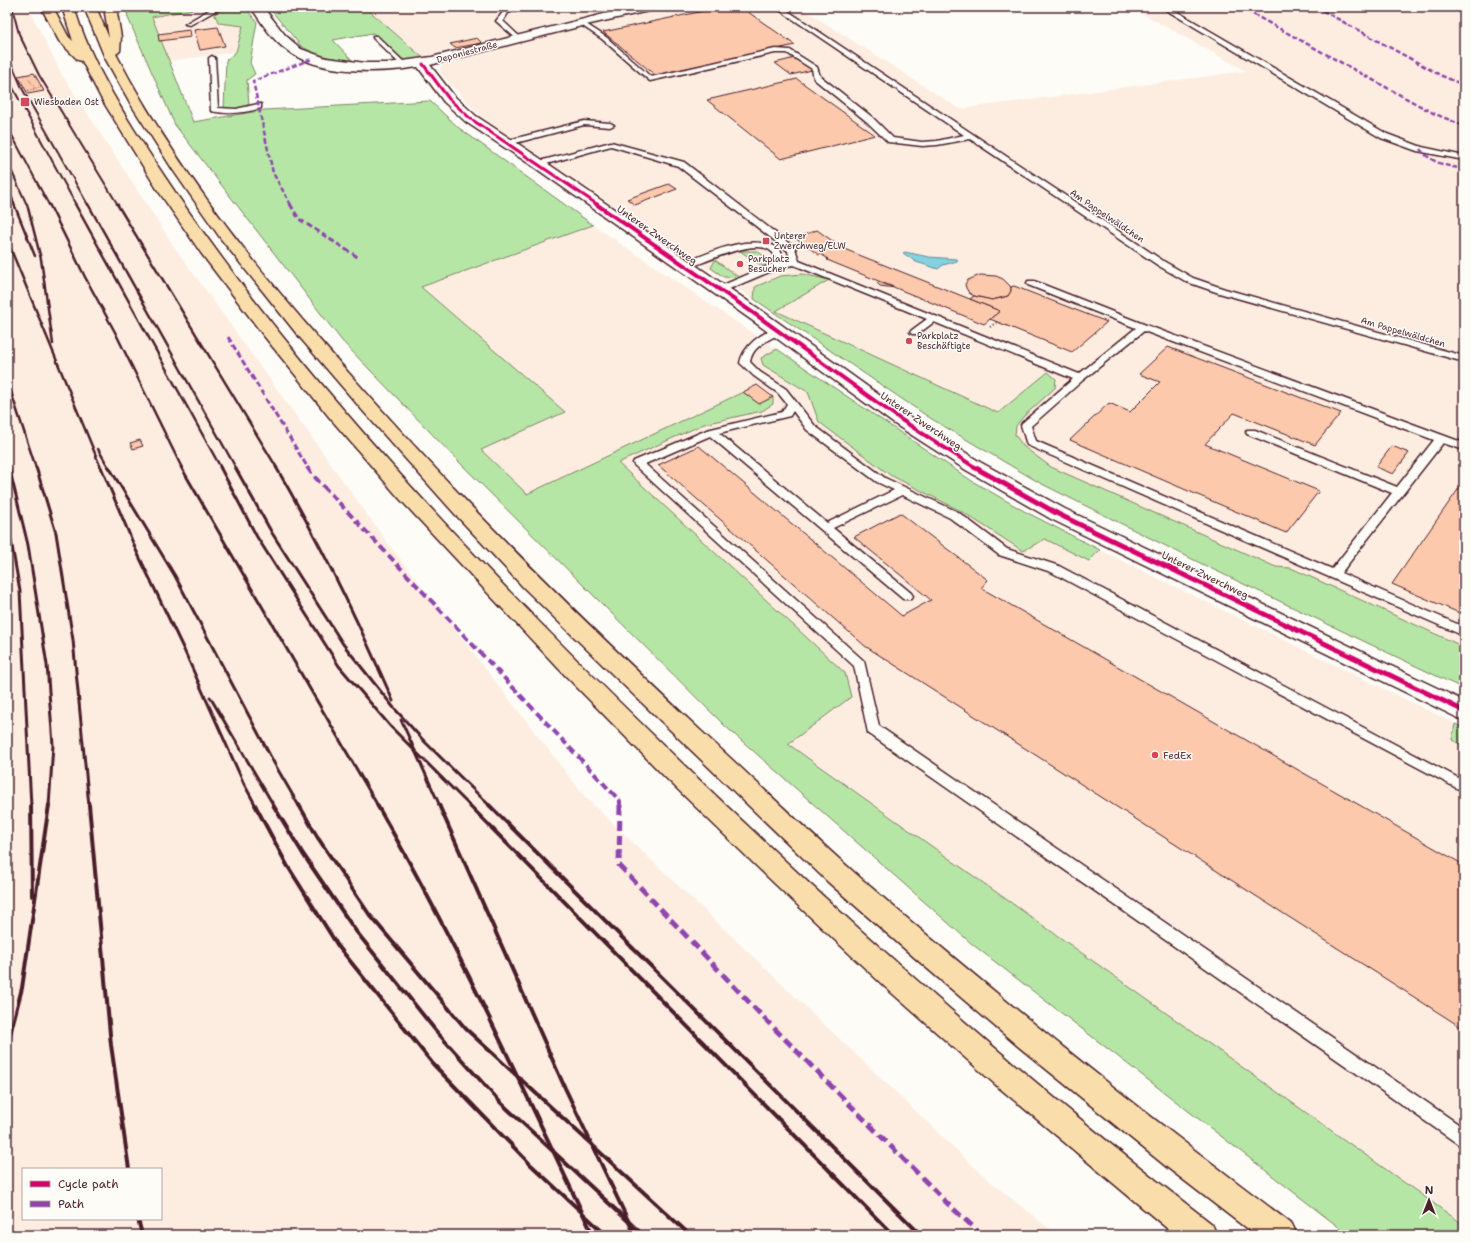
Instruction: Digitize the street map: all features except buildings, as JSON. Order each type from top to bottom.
[{"type":"highway","points":[[47,7],[63,38],[90,65]]},
{"type":"highway","points":[[68,7],[90,65],[157,179],[198,240],[276,341],[343,422],[450,542],[588,686],[735,830],[863,950],[962,1037],[1201,1235]]},
{"type":"highway","points":[[90,7],[113,62],[182,174],[309,339],[478,527],[619,668],[762,803],[882,912],[1019,1028],[1199,1174],[1281,1235]]},
{"type":"highway","points":[[110,7],[115,37],[113,62]]},
{"type":"street","name":"Deponiestraße","points":[[257,7],[291,48],[308,57],[324,62],[350,66],[378,67],[423,64],[519,38],[648,7]]},
{"type":"street","name":"Unterer Zwerchweg","points":[[423,64],[449,99],[471,119],[539,164],[778,331],[900,419],[973,466],[1058,514],[1464,711]]},
{"type":"lane","points":[[188,24],[219,7]]},
{"type":"lane","points":[[519,38],[500,21],[506,12],[522,7]]},
{"type":"lane","name":"Am Pappelwäldchen","points":[[778,7],[1162,264],[1190,280],[1222,291],[1464,359]]},
{"type":"lane","points":[[1164,7],[1384,136],[1420,149],[1464,158]]},
{"type":"lane","points":[[581,23],[604,38],[650,79],[775,51],[788,51],[815,68],[817,77],[869,119],[891,140],[922,144],[937,144],[971,136]]},
{"type":"lane","points":[[375,37],[406,66]]},
{"type":"lane","points":[[212,58],[214,109],[224,112],[245,110],[258,106]]},
{"type":"lane","points":[[508,143],[584,122],[610,125]]},
{"type":"lane","points":[[539,164],[611,144],[681,164],[792,250],[795,262]]},
{"type":"lane","points":[[685,266],[737,247],[757,244],[775,249],[780,254],[781,260],[778,265]]},
{"type":"lane","points":[[719,290],[778,265],[795,262],[1080,378]]},
{"type":"lane","points":[[1031,283],[1143,327],[1464,447]]},
{"type":"lane","points":[[915,332],[934,318]]},
{"type":"lane","points":[[1143,327],[1080,378],[1026,425],[1031,443],[1464,632]]},
{"type":"lane","points":[[778,331],[750,349],[745,356],[745,363],[757,374],[782,391],[811,428],[881,480],[954,515],[1003,552],[1055,570],[1464,787]]},
{"type":"lane","points":[[792,405],[786,414],[711,432],[638,463],[860,664],[873,729],[1464,1138]]},
{"type":"lane","points":[[711,432],[906,596]]},
{"type":"lane","points":[[1251,432],[1398,490]]},
{"type":"lane","points":[[1334,574],[1398,490],[1441,438]]},
{"type":"lane","points":[[825,528],[903,490]]},
{"type":"path","points":[[29,79],[35,89]]},
{"type":"path","points":[[26,91],[42,87]]},
{"type":"path","points":[[7,95],[12,94]]},
{"type":"shaded area","points":[[7,7],[28,7],[61,73],[173,245],[387,542],[586,798],[986,1178],[1057,1235],[7,1235]]},
{"type":"shaded area","points":[[204,7],[227,7],[214,14],[243,26],[236,52],[169,61],[152,17]]},
{"type":"shaded area","points":[[365,7],[624,7],[423,58]]},
{"type":"shaded area","points":[[674,7],[800,7],[960,109],[1246,71],[1130,7],[1464,7],[1464,689],[1208,567],[1040,483],[930,418],[480,116],[440,73],[441,66],[450,61],[582,27]]},
{"type":"shaded area","points":[[593,225],[972,481],[1024,511],[1100,550],[1464,728],[1464,1225],[788,744],[481,450],[564,412],[421,287]]},
{"type":"green space","points":[[126,7],[204,7],[152,17],[193,122],[265,110],[430,101],[459,128],[593,225],[421,287],[565,412],[481,450],[527,494],[743,392],[759,403],[773,397],[773,404],[762,411],[704,424],[618,463],[845,673],[851,697],[788,744],[1464,1225],[1464,1235],[1349,1235],[972,944],[725,726],[457,460],[342,341],[175,125],[128,18]]},
{"type":"green space","points":[[227,7],[245,7],[257,22],[250,63],[255,74],[247,80],[249,104],[239,109],[224,109],[226,60],[236,52],[243,26],[219,23],[214,14]]},
{"type":"green space","points":[[268,7],[365,7],[423,58],[406,62],[373,33],[333,40],[355,63],[315,54],[301,46]]},
{"type":"green space","points":[[740,251],[757,251],[770,260],[765,268]]},
{"type":"green space","points":[[715,260],[740,278],[724,277],[711,268]]},
{"type":"green space","points":[[803,274],[829,280],[776,311],[998,413],[1048,372],[1056,379],[1055,388],[1022,418],[1016,426],[1015,435],[1024,447],[1051,467],[1276,567],[1291,568],[1464,647],[1464,689],[1208,567],[1040,483],[930,418],[754,299],[755,287],[780,276]]},
{"type":"green space","points":[[777,349],[972,481],[1024,511],[1100,550],[1089,561],[1045,539],[1023,551],[961,511],[890,475],[819,422],[808,392],[763,365],[761,358]]},
{"type":"green space","points":[[1455,724],[1464,728],[1464,746],[1452,740]]},
{"type":"water","points":[[905,252],[929,257],[957,259],[958,261],[943,265],[938,269],[916,262],[903,253]]},
{"type":"railway","points":[[12,7],[19,34],[39,75],[118,205]]},
{"type":"railway","points":[[7,53],[23,90],[88,205]]},
{"type":"railway","points":[[7,77],[76,205]]},
{"type":"railway","points":[[7,126],[49,205]]},
{"type":"railway","points":[[7,161],[27,205]]},
{"type":"railway","points":[[7,186],[15,205]]},
{"type":"railway","points":[[14,204],[35,256]]},
{"type":"railway","points":[[27,204],[41,259],[53,344]]},
{"type":"railway","points":[[49,204],[85,277],[115,332],[182,468]]},
{"type":"railway","points":[[75,204],[221,468]]},
{"type":"railway","points":[[88,204],[236,468]]},
{"type":"railway","points":[[117,204],[277,468]]},
{"type":"railway","points":[[7,240],[101,468]]},
{"type":"railway","points":[[7,380],[36,468]]},
{"type":"railway","points":[[98,449],[109,468]]},
{"type":"railway","points":[[7,460],[9,468]]},
{"type":"railway","points":[[9,467],[28,545],[47,665],[53,745],[49,806]]},
{"type":"railway","points":[[36,467],[56,533],[73,640],[89,806]]},
{"type":"railway","points":[[101,467],[136,550],[184,650],[244,784],[256,806]]},
{"type":"railway","points":[[109,467],[175,576],[274,763],[299,806]]},
{"type":"railway","points":[[181,467],[378,806]]},
{"type":"railway","points":[[220,467],[257,537],[339,666],[391,727],[415,751]]},
{"type":"railway","points":[[235,467],[272,533],[343,644],[394,708],[424,741],[490,806]]},
{"type":"railway","points":[[276,467],[338,582],[393,701]]},
{"type":"railway","points":[[7,518],[20,591],[31,806]]},
{"type":"railway","points":[[210,697],[274,806]]},
{"type":"railway","points":[[401,720],[415,751]]},
{"type":"railway","points":[[415,751],[469,805]]},
{"type":"railway","points":[[415,751],[440,806]]},
{"type":"railway","points":[[31,805],[32,896]]},
{"type":"railway","points":[[7,1046],[22,988],[49,805]]},
{"type":"railway","points":[[89,805],[111,1045],[129,1168]]},
{"type":"railway","points":[[255,805],[287,865],[338,946],[433,1064],[530,1164],[583,1213]]},
{"type":"railway","points":[[273,805],[303,854],[355,930],[436,1031],[500,1102],[554,1152]]},
{"type":"railway","points":[[299,805],[318,838],[369,914],[466,1029],[518,1077]]},
{"type":"railway","points":[[377,805],[407,857],[463,964],[518,1077]]},
{"type":"railway","points":[[439,805],[565,1088],[592,1145]]},
{"type":"railway","points":[[469,805],[893,1235]]},
{"type":"railway","points":[[489,805],[921,1235]]},
{"type":"railway","points":[[518,1077],[592,1145]]},
{"type":"railway","points":[[518,1077],[554,1152]]},
{"type":"railway","points":[[592,1145],[690,1235]]},
{"type":"railway","points":[[592,1145],[629,1222]]},
{"type":"railway","points":[[554,1152],[629,1222]]},
{"type":"railway","points":[[554,1152],[583,1213]]},
{"type":"railway","points":[[583,1213],[606,1235]]},
{"type":"railway","points":[[583,1213],[593,1235]]},
{"type":"railway","points":[[138,1220],[142,1235]]},
{"type":"railway","points":[[629,1222],[643,1235]]},
{"type":"railway","points":[[629,1222],[635,1235]]},
{"type":"marked path","points":[[1240,7],[1433,113],[1464,126]]},
{"type":"marked path","points":[[1316,7],[1442,76],[1464,85]]},
{"type":"marked path","points":[[312,59],[253,81],[273,173],[299,219],[359,258]]},
{"type":"marked path","points":[[1420,149],[1428,158],[1439,164],[1464,169]]},
{"type":"marked path","points":[[228,337],[311,473],[620,801],[619,865],[764,1018],[948,1204],[982,1235]]},
{"type":"cycle path","points":[[423,64],[449,99],[471,119],[539,164],[759,317],[900,419],[973,466],[1058,514],[1464,711]]},
{"type":"place","name":"Wiesbaden Ost","points":[[25,102]]},
{"type":"place","name":"Unterer Zwerchweg/ELW","points":[[766,241]]},
{"type":"place","name":"Parkplatz Besucher","points":[[740,264]]},
{"type":"place","name":"Parkplatz Beschäftigte","points":[[909,341]]},
{"type":"place","name":"FedEx","points":[[1155,755]]}]
